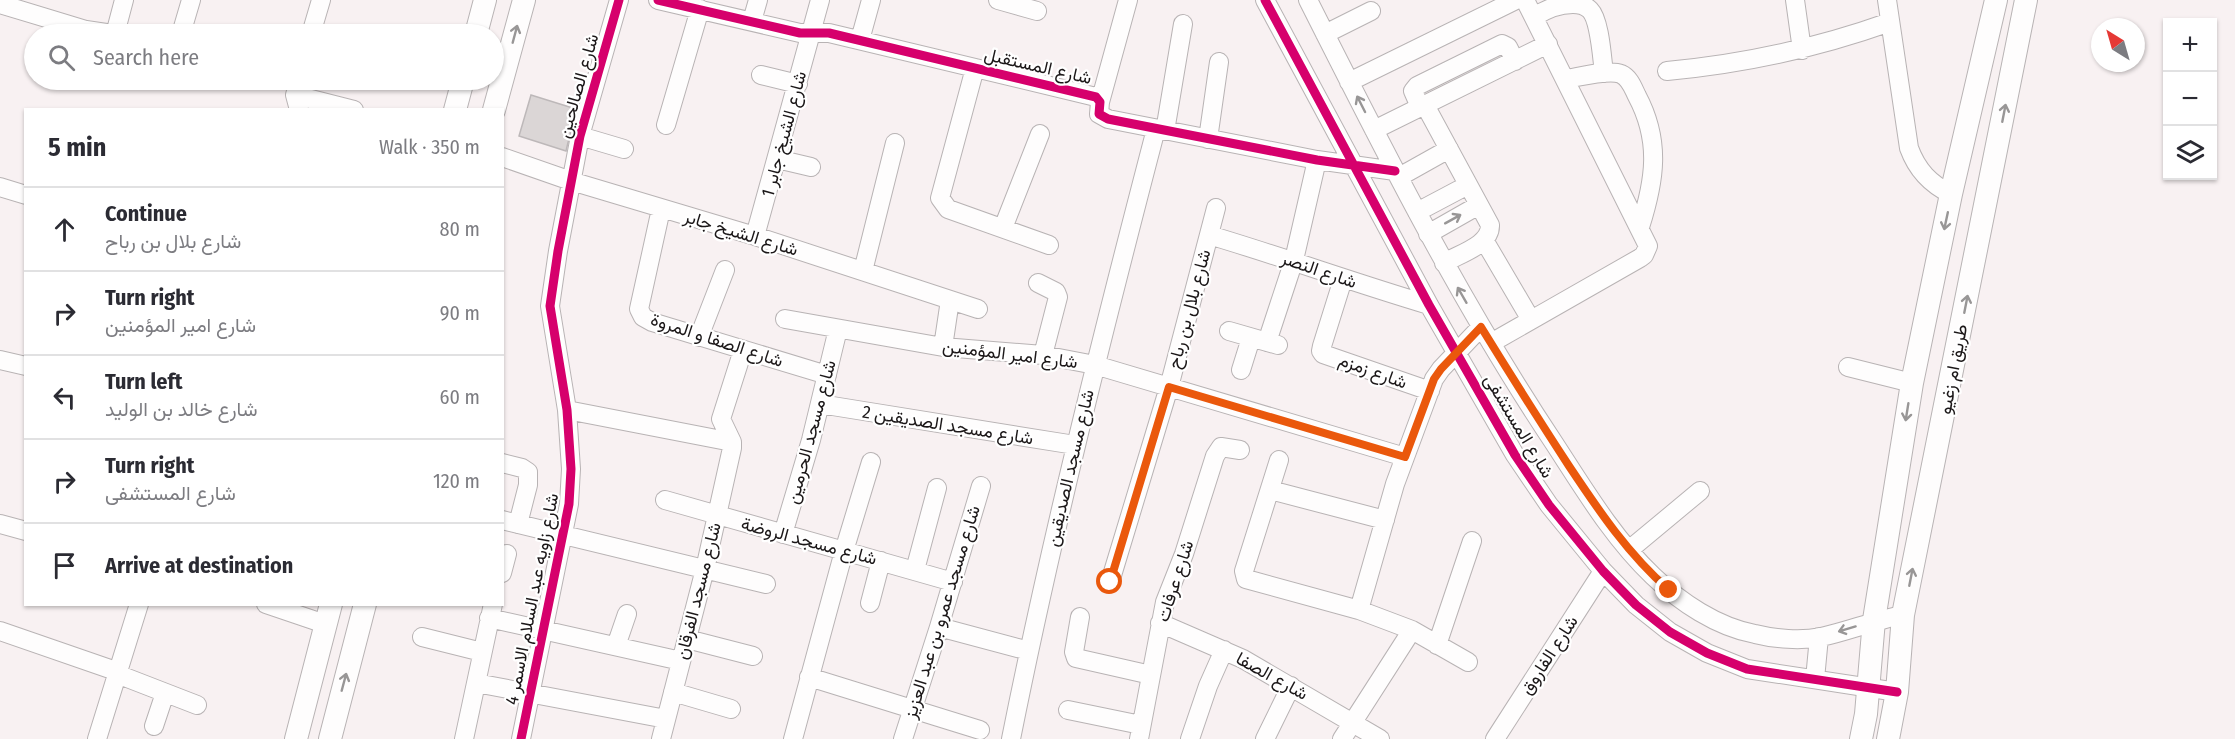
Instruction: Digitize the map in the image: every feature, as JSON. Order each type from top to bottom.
[{"type":"main road","points":[[479,24],[485,0]]},
{"type":"main road","points":[[504,73],[524,0]]},
{"type":"main road","name":"طريق ام زغيو","points":[[1861,739],[1874,620],[1912,383],[1951,194],[1996,0]]},
{"type":"main road","name":"طريق ام زغيو","points":[[1888,739],[1897,692],[1903,615],[2026,0]]},
{"type":"main road","points":[[456,108],[460,90]]},
{"type":"main road","points":[[495,108],[499,90]]},
{"type":"main road","points":[[330,739],[364,606]]},
{"type":"main road","points":[[296,739],[328,614]]},
{"type":"street","points":[[117,24],[124,0]]},
{"type":"street","points":[[184,24],[191,0]]},
{"type":"street","points":[[314,24],[321,0]]},
{"type":"street","name":"شارع الصالحين","points":[[570,181],[580,136],[619,0]]},
{"type":"street","name":"شارع المستقبل","points":[[658,0],[800,33],[829,33],[1096,97],[1100,102],[1100,114],[1103,117],[1160,130],[1397,174]]},
{"type":"street","points":[[752,21],[758,0]]},
{"type":"street","name":"شارع الشيخ جابر 1","points":[[755,236],[820,0]]},
{"type":"street","points":[[860,40],[871,0]]},
{"type":"street","points":[[998,0],[1037,11]]},
{"type":"street","points":[[1100,102],[1128,0]]},
{"type":"street","name":"شارع المستشفى","points":[[1265,0],[1429,305],[1515,455],[1549,506],[1603,571],[1636,605],[1670,632],[1707,653],[1747,669],[1897,692]]},
{"type":"street","name":"شارع المستشفى","points":[[1308,0],[1443,262],[1486,335],[1569,465],[1629,550],[1669,590],[1708,616],[1731,627],[1754,634],[1782,638],[1819,637],[1874,620],[1903,615]]},
{"type":"street","points":[[1349,82],[1516,0]]},
{"type":"street","points":[[1359,610],[1405,457],[1441,369],[1457,354],[1486,335],[1531,320],[1644,255],[1648,246],[1525,0]]},
{"type":"street","points":[[1795,0],[1802,50]]},
{"type":"street","points":[[1887,0],[1909,148],[1925,177],[1932,184],[1951,194]]},
{"type":"street","points":[[0,4],[66,24]]},
{"type":"street","points":[[1534,17],[1543,11],[1565,4],[1583,5],[1588,8],[1595,18],[1604,73]]},
{"type":"street","points":[[666,125],[700,9]]},
{"type":"street","points":[[1325,34],[1371,11]]},
{"type":"street","points":[[1667,71],[1735,63],[1802,50],[1890,22]]},
{"type":"street","name":"شارع مسجد الصديقين","points":[[1011,739],[1095,365],[1160,130],[1183,24]]},
{"type":"street","points":[[1374,130],[1548,44]]},
{"type":"street","points":[[1208,139],[1219,62]]},
{"type":"street","points":[[975,68],[940,198],[948,209],[1049,245]]},
{"type":"street","points":[[1566,79],[1616,72],[1628,78],[1642,105],[1650,128],[1654,151],[1654,174],[1640,227]]},
{"type":"street","points":[[761,75],[798,84]]},
{"type":"street","points":[[298,95],[347,108]]},
{"type":"street","points":[[1423,106],[1490,225],[1490,233],[1484,240],[1443,262]]},
{"type":"street","points":[[1003,228],[1040,134]]},
{"type":"street","points":[[580,136],[624,149]]},
{"type":"street","points":[[863,271],[895,143]]},
{"type":"street","points":[[1397,174],[1449,149]]},
{"type":"street","name":"شارع الشيخ جابر","points":[[504,158],[570,181],[755,236],[978,309]]},
{"type":"street","points":[[777,159],[811,167]]},
{"type":"street","points":[[1241,370],[1266,341],[1294,261],[1317,160]]},
{"type":"street","name":"شارع زاويه عبد السلام الاسمر 4","points":[[521,739],[569,504],[571,469],[567,410],[550,306],[570,181]]},
{"type":"street","points":[[1417,212],[1468,185]]},
{"type":"street","points":[[0,187],[24,194]]},
{"type":"street","points":[[1428,234],[1479,205]]},
{"type":"street","name":"شارع بلال بن رباح","points":[[1110,582],[1169,387],[1216,208]]},
{"type":"street","name":"شارع الصفا و المروة","points":[[661,209],[639,309],[644,318],[827,375]]},
{"type":"street","name":"شارع النصر","points":[[1209,235],[1429,305]]},
{"type":"street","points":[[1484,240],[1531,320]]},
{"type":"street","points":[[699,337],[725,270]]},
{"type":"street","name":"شارع زمزم","points":[[1343,279],[1321,351],[1323,354],[1430,392]]},
{"type":"street","points":[[1038,283],[1056,292],[1058,297],[1043,355]]},
{"type":"street","points":[[943,347],[950,300]]},
{"type":"street","name":"شارع امير المؤمنين","points":[[785,320],[943,347],[1043,355],[1095,365],[1405,457]]},
{"type":"street","name":"شارع مسجد الحرمين","points":[[783,534],[820,404],[838,329]]},
{"type":"street","points":[[1229,331],[1266,341]]},
{"type":"street","points":[[732,442],[721,419],[743,350]]},
{"type":"street","points":[[0,360],[24,366]]},
{"type":"street","points":[[1848,367],[1912,383]]},
{"type":"street","name":"شارع مسجد الصديقين 2","points":[[820,404],[1076,445]]},
{"type":"street","points":[[567,410],[732,442]]},
{"type":"street","name":"شارع مسجد الفرقان","points":[[661,739],[705,569],[732,442]]},
{"type":"street","name":"شارع عرفات","points":[[1140,732],[1160,623],[1218,450],[1226,446],[1240,450]]},
{"type":"street","points":[[1279,460],[1244,571],[1246,579],[1359,610],[1412,630],[1468,662]]},
{"type":"street","points":[[793,739],[844,551],[871,462]]},
{"type":"street","points":[[504,464],[528,472],[528,485],[510,522],[766,584]]},
{"type":"street","name":"شارع مسجد عمرو بن عبد العزيز","points":[[903,739],[981,486]]},
{"type":"street","points":[[915,570],[937,488]]},
{"type":"street","points":[[1270,490],[1385,520]]},
{"type":"street","points":[[1629,550],[1700,491]]},
{"type":"street","name":"شارع مسجد الروضة","points":[[665,500],[953,582]]},
{"type":"street","points":[[0,524],[24,530]]},
{"type":"street","points":[[1437,645],[1472,542]]},
{"type":"street","points":[[504,565],[507,554]]},
{"type":"street","points":[[870,603],[881,561]]},
{"type":"street","name":"شارع الفاروق","points":[[1496,739],[1603,571]]},
{"type":"street","points":[[97,739],[138,606]]},
{"type":"street","points":[[278,606],[328,614]]},
{"type":"street","points":[[464,739],[491,611],[545,630],[681,661]]},
{"type":"street","points":[[616,646],[627,614]]},
{"type":"street","points":[[1080,617],[1074,652],[1077,657],[1151,675]]},
{"type":"street","name":"شارع الصفا","points":[[1160,623],[1224,650],[1291,686],[1380,739]]},
{"type":"street","points":[[939,627],[1029,651]]},
{"type":"street","points":[[1342,739],[1412,630]]},
{"type":"street","points":[[0,631],[110,669],[117,674],[197,705]]},
{"type":"street","points":[[422,637],[482,652]]},
{"type":"street","points":[[1815,679],[1819,637]]},
{"type":"street","points":[[687,639],[753,656]]},
{"type":"street","points":[[1190,739],[1208,686],[1224,650]]},
{"type":"street","points":[[809,677],[980,730]]},
{"type":"street","points":[[476,683],[666,719]]},
{"type":"street","points":[[1265,739],[1291,686]]},
{"type":"street","points":[[673,692],[731,708]]},
{"type":"street","points":[[154,726],[165,693]]},
{"type":"street","points":[[1068,710],[1140,732]]},
{"type":"building","points":[[531,95],[576,109],[566,151],[519,136]]},
{"type":"cycle path","points":[[521,739],[569,504],[571,469],[567,410],[550,306],[580,136],[619,0]]},
{"type":"cycle path","points":[[658,0],[800,33],[829,33],[1096,97],[1100,102],[1099,114],[1108,119],[1317,160],[1395,171]]},
{"type":"cycle path","points":[[1265,0],[1429,305],[1515,455],[1549,505],[1603,571],[1636,605],[1670,632],[1707,653],[1747,669],[1897,692]]},
{"type":"route","points":[[1110,582],[1169,387],[1405,457],[1434,379],[1481,327],[1546,431],[1614,532],[1669,590]]}]
